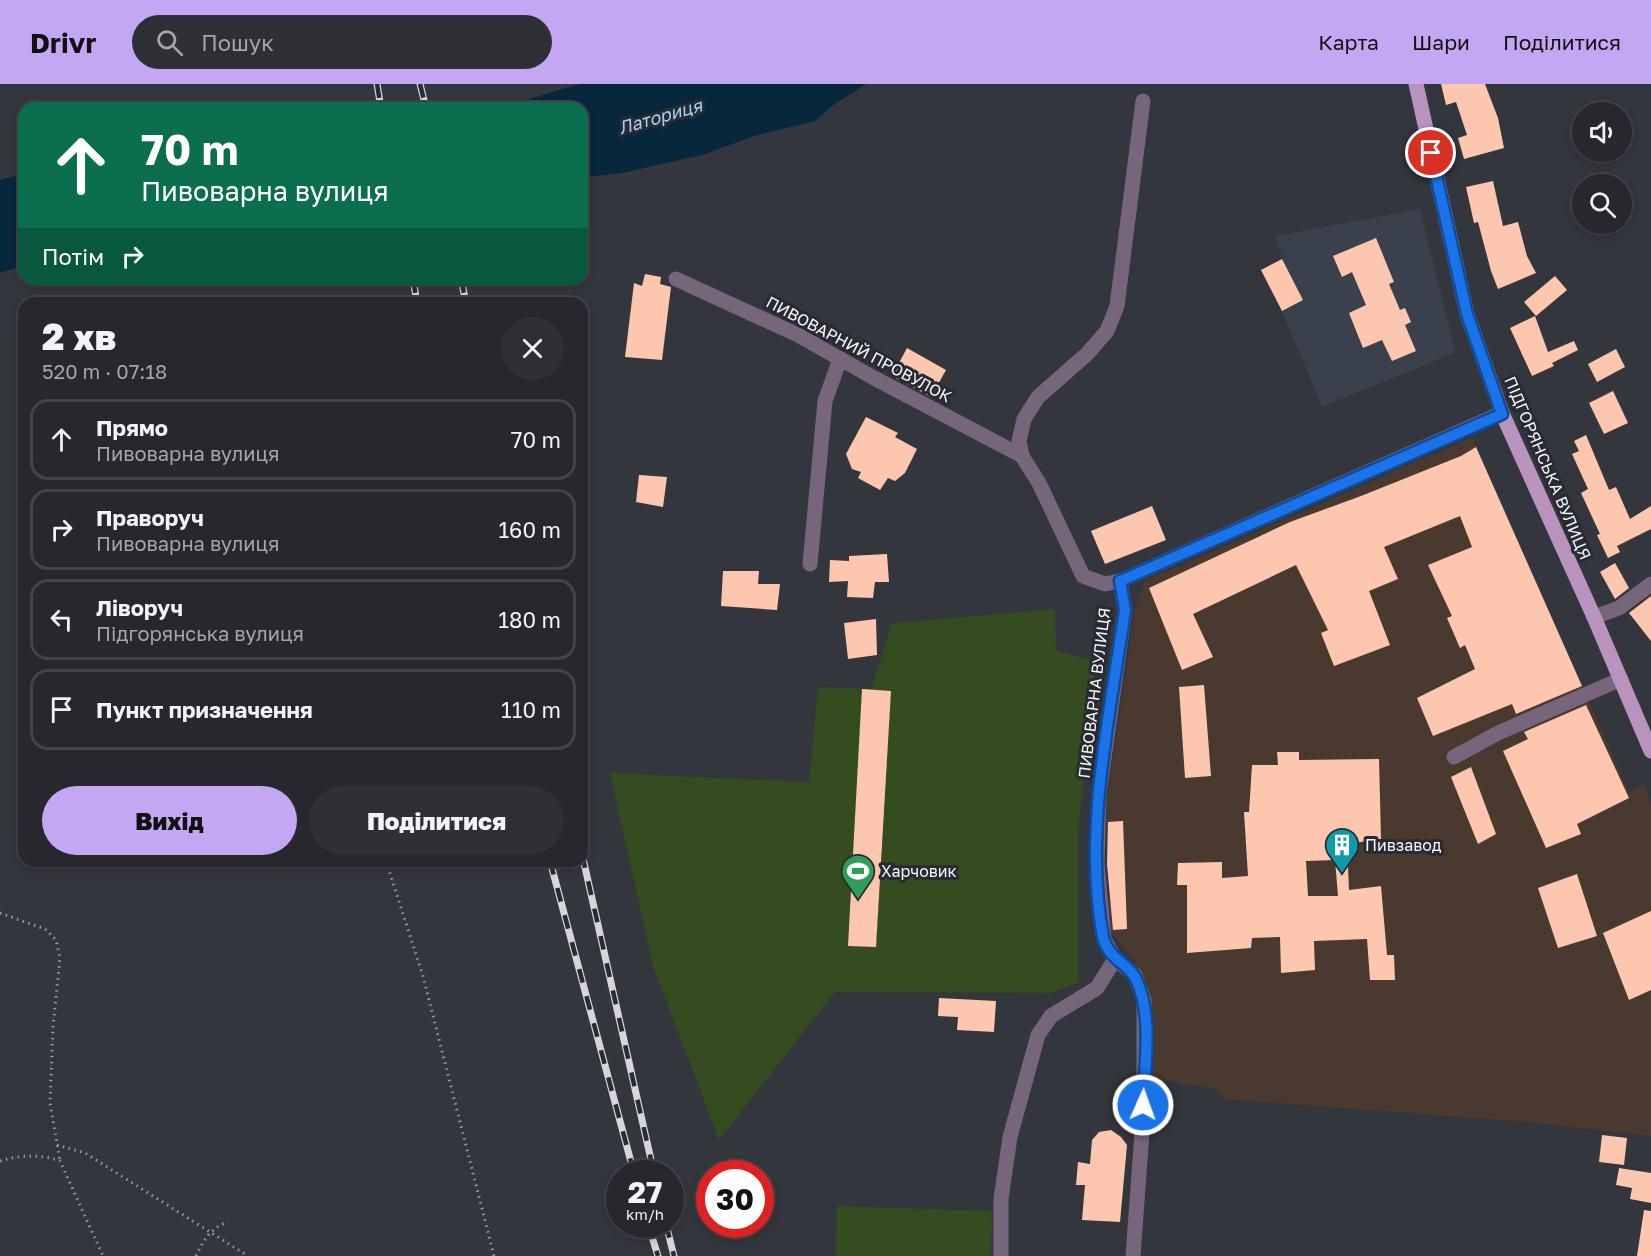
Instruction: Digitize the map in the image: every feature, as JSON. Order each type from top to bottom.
[{"type":"main road","name":"ПІДГОРЯНСЬКА ВУЛИЦЯ","points":[[1416,84],[1467,314],[1502,414],[1594,617],[1651,751]]},
{"type":"street","points":[[1022,456],[1019,441],[1024,419],[1038,397],[1087,354],[1107,331],[1117,306],[1143,101]]},
{"type":"street","name":"ПИВОВАРНИЙ ПРОВУЛОК","points":[[676,279],[798,335],[1022,456],[1039,483],[1083,576],[1105,584],[1120,581]]},
{"type":"street","points":[[810,564],[825,401],[840,359]]},
{"type":"street","points":[[1120,581],[1502,414]]},
{"type":"street","name":"ПИВОВАРНА ВУЛИЦЯ","points":[[1115,959],[1104,939],[1097,864],[1099,794],[1125,610],[1120,581]]},
{"type":"street","points":[[1594,617],[1618,608],[1651,584]]},
{"type":"street","points":[[1454,757],[1498,733],[1621,680]]},
{"type":"street","points":[[1001,1256],[1001,1199],[1010,1137],[1038,1035],[1051,1016],[1097,988],[1115,959],[1135,975],[1144,1000],[1144,1095],[1133,1256]]},
{"type":"path","points":[[388,867],[423,976],[494,1256]]},
{"type":"path","points":[[0,913],[45,929],[56,940],[60,958],[53,1027],[50,1103],[60,1161],[103,1256]]},
{"type":"path","points":[[57,1146],[85,1153],[212,1231],[248,1256]]},
{"type":"path","points":[[0,1161],[16,1156],[49,1157],[60,1161]]},
{"type":"path","points":[[196,1256],[216,1226],[228,1222]]},
{"type":"shaded area","points":[[1420,209],[1454,353],[1322,407],[1282,311],[1303,300],[1282,259],[1276,236]]},
{"type":"shaded area","points":[[1472,437],[1629,792],[1644,785],[1651,803],[1651,1136],[1526,1122],[1223,1099],[1217,1089],[1150,1078],[1151,1006],[1138,966],[1110,930],[1105,811],[1135,608],[1145,581]]},
{"type":"green space","name":"Харчовик","points":[[1055,609],[1056,651],[1096,661],[1078,833],[1078,982],[1051,993],[835,992],[719,1140],[653,966],[610,773],[809,782],[818,687],[871,689],[892,623]]},
{"type":"green space","points":[[837,1206],[992,1211],[991,1256],[836,1256]]},
{"type":"water","name":"Латориця","points":[[579,84],[866,84],[832,106],[815,121],[757,135],[705,154],[627,172],[588,177],[588,102],[520,102]]},
{"type":"water","points":[[18,176],[18,267],[0,273],[0,180]]},
{"type":"building","points":[[1441,84],[1485,84],[1498,118],[1504,148],[1464,159],[1458,138],[1467,135],[1456,102],[1446,105]]},
{"type":"building","points":[[1493,181],[1503,226],[1518,222],[1527,256],[1536,273],[1498,289],[1478,222],[1474,223],[1466,187]]},
{"type":"building","points":[[1376,238],[1394,282],[1389,284],[1400,310],[1405,308],[1411,322],[1405,325],[1416,351],[1392,361],[1382,340],[1363,348],[1349,313],[1366,305],[1352,272],[1342,277],[1333,256]]},
{"type":"building","points":[[1282,259],[1303,300],[1282,311],[1261,270]]},
{"type":"building","points":[[645,274],[661,277],[660,284],[671,287],[662,360],[625,357],[634,283],[642,286]]},
{"type":"building","points":[[1555,276],[1567,290],[1536,316],[1524,302]]},
{"type":"building","points":[[1535,316],[1548,352],[1574,341],[1578,350],[1552,363],[1554,366],[1532,376],[1510,328]]},
{"type":"building","points":[[907,348],[946,370],[931,397],[892,376]]},
{"type":"building","points":[[1616,349],[1625,367],[1597,382],[1588,364]]},
{"type":"building","points":[[1613,391],[1628,423],[1604,434],[1589,403]]},
{"type":"building","points":[[866,417],[898,433],[895,437],[917,449],[905,473],[895,481],[888,478],[880,490],[858,478],[861,472],[852,469],[846,454]]},
{"type":"building","points":[[1586,435],[1609,490],[1616,487],[1630,519],[1651,506],[1651,529],[1617,546],[1620,552],[1608,558],[1597,535],[1600,534],[1581,493],[1588,489],[1572,454],[1579,451],[1574,441]]},
{"type":"building","points":[[1476,447],[1582,686],[1516,714],[1512,704],[1433,736],[1417,698],[1475,669],[1465,645],[1460,648],[1447,618],[1452,616],[1428,565],[1472,547],[1460,516],[1384,547],[1398,579],[1369,591],[1390,645],[1334,666],[1321,633],[1328,630],[1296,565],[1193,614],[1213,657],[1182,670],[1149,588],[1290,522],[1461,456]]},
{"type":"building","points":[[639,475],[667,477],[663,507],[636,502]]},
{"type":"building","points":[[1152,506],[1166,540],[1105,564],[1091,531]]},
{"type":"building","points":[[887,554],[889,582],[875,582],[873,598],[847,597],[848,581],[829,582],[830,560],[849,561],[849,556]]},
{"type":"building","points":[[1615,563],[1629,588],[1615,599],[1600,572]]},
{"type":"building","points":[[723,571],[759,571],[758,584],[780,584],[777,610],[721,606]]},
{"type":"building","points":[[1651,596],[1651,641],[1629,613]]},
{"type":"building","points":[[876,619],[877,655],[848,659],[844,623]]},
{"type":"building","points":[[1204,685],[1211,776],[1185,778],[1179,687]]},
{"type":"building","points":[[862,689],[891,691],[876,947],[848,946]]},
{"type":"building","points":[[1586,705],[1629,798],[1577,824],[1581,834],[1546,848],[1503,751],[1528,739],[1524,732]]},
{"type":"building","points":[[1277,752],[1299,752],[1299,760],[1379,759],[1381,839],[1347,844],[1349,890],[1381,886],[1387,955],[1394,955],[1395,980],[1370,980],[1367,939],[1314,941],[1315,970],[1281,973],[1280,937],[1252,938],[1251,948],[1187,953],[1187,885],[1177,885],[1178,863],[1222,862],[1222,878],[1248,876],[1244,812],[1249,812],[1252,765],[1278,765]],"holes":[[[1335,860],[1338,896],[1308,896],[1306,861]]]},
{"type":"building","points":[[1471,767],[1496,834],[1478,844],[1451,777]]},
{"type":"building","points":[[1123,821],[1127,929],[1113,930],[1107,864],[1108,822]]},
{"type":"building","points":[[1577,874],[1597,936],[1558,948],[1538,888]]},
{"type":"building","points":[[1651,911],[1651,990],[1629,1000],[1603,933]]},
{"type":"building","points":[[939,998],[996,1001],[994,1032],[957,1030],[958,1017],[938,1016]]},
{"type":"building","points":[[1111,1130],[1127,1145],[1120,1222],[1082,1220],[1085,1185],[1076,1185],[1078,1162],[1090,1164],[1092,1140],[1099,1132]]},
{"type":"building","points":[[1602,1135],[1627,1138],[1624,1165],[1599,1162]]},
{"type":"building","points":[[1619,1168],[1651,1173],[1651,1203],[1630,1199],[1632,1188],[1616,1185]]},
{"type":"building","points":[[1644,1210],[1651,1211],[1651,1256],[1637,1256]]},
{"type":"railway","points":[[377,84],[380,102]]},
{"type":"railway","points":[[420,84],[424,102]]},
{"type":"railway","points":[[414,285],[416,297]]},
{"type":"railway","points":[[462,285],[465,297]]},
{"type":"railway","points":[[552,867],[630,1160]]},
{"type":"railway","points":[[585,867],[651,1160]]},
{"type":"railway","points":[[652,1238],[658,1256]]},
{"type":"railway","points":[[670,1238],[674,1256]]},
{"type":"place","name":"Пивзавод","points":[[1342,874]]},
{"type":"place","name":"Харчовик","points":[[858,900]]},
{"type":"route","points":[[1143,1105],[1144,1000],[1135,975],[1115,959],[1104,939],[1097,864],[1099,794],[1125,610],[1120,581],[1502,414],[1467,314],[1431,153]]}]
